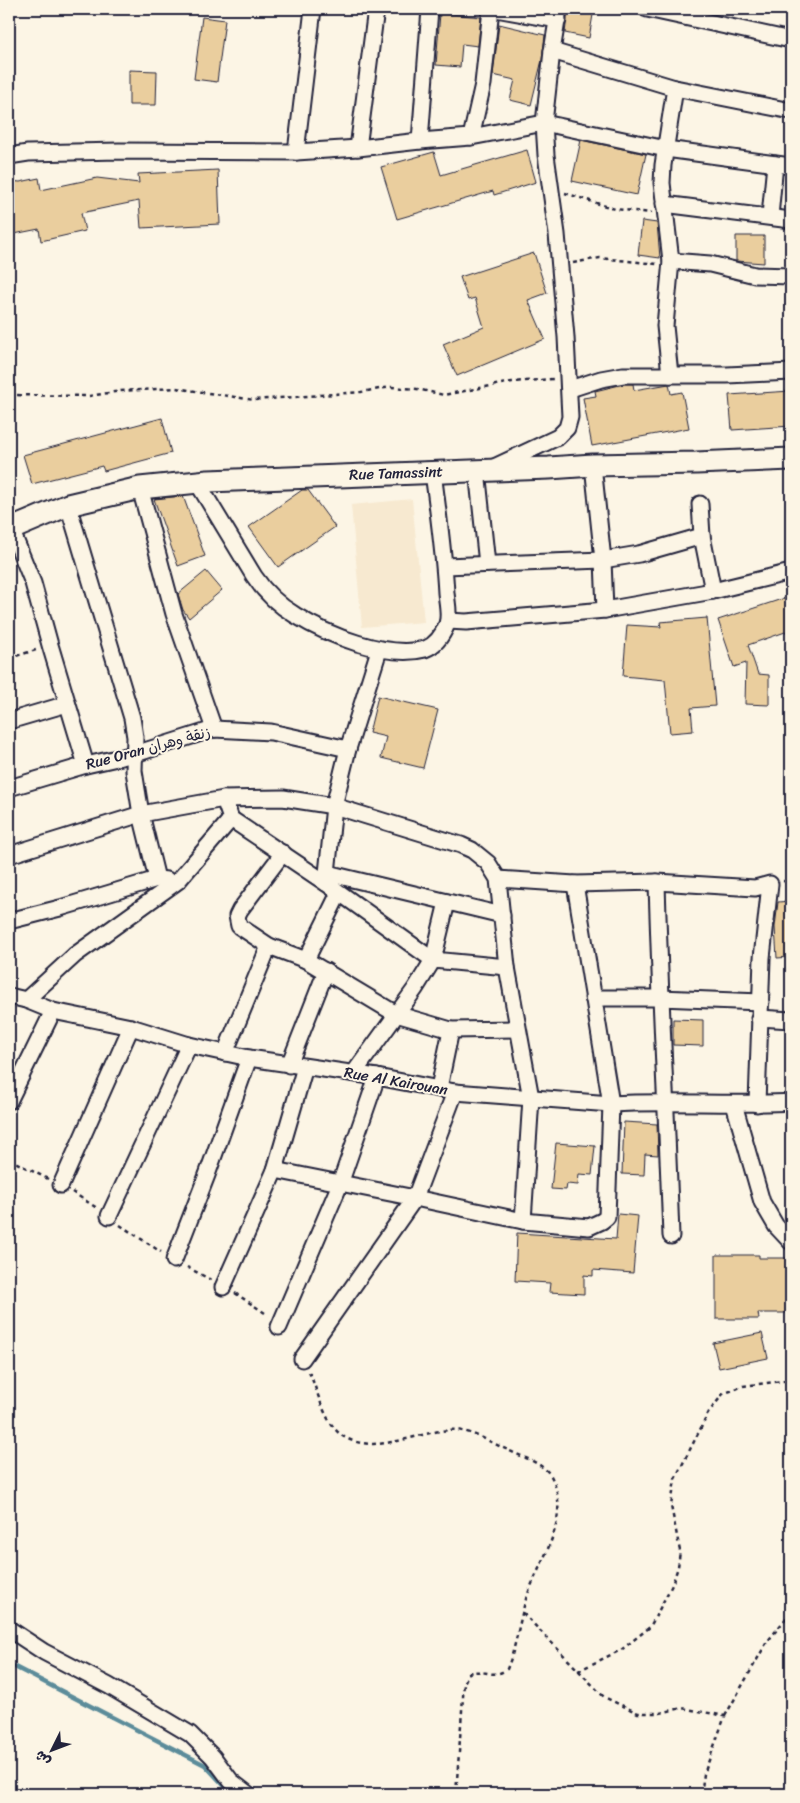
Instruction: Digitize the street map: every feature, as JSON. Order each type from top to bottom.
[{"type":"main road","name":"Rue Tamassint","points":[[10,529],[68,505],[140,488],[197,482],[593,465],[791,459]]},
{"type":"street","points":[[296,152],[313,9]]},
{"type":"street","points":[[358,148],[376,9]]},
{"type":"street","points":[[420,141],[430,9]]},
{"type":"street","points":[[471,137],[483,84],[491,9]]},
{"type":"street","points":[[487,564],[483,470],[558,437],[567,428],[570,417],[560,267],[557,234],[549,188],[544,123],[558,14],[496,9]]},
{"type":"street","points":[[647,9],[791,40]]},
{"type":"street","points":[[552,51],[675,88],[791,111]]},
{"type":"street","points":[[670,375],[665,326],[671,263],[662,174],[675,88]]},
{"type":"street","points":[[9,156],[28,152],[296,152],[471,137],[544,123],[666,149],[791,166]]},
{"type":"street","points":[[770,216],[775,164]]},
{"type":"street","points":[[665,209],[770,216],[791,220]]},
{"type":"street","points":[[671,263],[710,264],[755,275],[791,276]]},
{"type":"street","points":[[569,384],[623,375],[727,375],[791,372]]},
{"type":"street","points":[[593,465],[603,560],[605,610]]},
{"type":"street","points":[[197,482],[254,576],[262,588],[273,598],[294,615],[316,626],[354,642],[379,650],[390,651],[426,648],[436,642],[443,633],[448,621],[445,566],[433,472]]},
{"type":"street","points":[[140,488],[174,614],[214,730]]},
{"type":"street","points":[[700,504],[702,536],[713,591]]},
{"type":"street","points":[[68,505],[132,718],[135,737],[134,771],[141,814],[157,879]]},
{"type":"street","points":[[10,529],[33,583],[86,765]]},
{"type":"street","points":[[445,566],[603,560],[639,554],[702,536]]},
{"type":"street","points":[[448,621],[466,622],[605,610],[713,591],[791,572]]},
{"type":"street","points":[[326,878],[334,806],[348,749],[379,650]]},
{"type":"street","points":[[9,720],[67,704]]},
{"type":"street","name":"Rue Oran زنقة وهران","points":[[9,788],[86,765],[135,754],[214,730],[271,732],[348,749]]},
{"type":"street","points":[[224,798],[231,819],[326,878],[340,893],[433,960],[507,968]]},
{"type":"street","points":[[9,855],[141,814],[224,798],[283,798],[334,806],[472,850],[488,863],[498,879],[507,968],[531,1098],[522,1221]]},
{"type":"street","points":[[26,1000],[75,956],[178,882],[231,819]]},
{"type":"street","points":[[283,853],[240,910],[237,916],[239,926],[269,946],[306,960],[326,971],[396,1014],[451,1030],[517,1029]]},
{"type":"street","points":[[326,878],[502,915]]},
{"type":"street","points":[[9,921],[157,879],[178,882]]},
{"type":"street","points":[[498,879],[575,884],[657,882],[755,888],[770,884],[762,958],[756,1104]]},
{"type":"street","points":[[657,882],[660,998],[667,1103],[671,1236]]},
{"type":"street","points":[[275,1170],[522,1221],[589,1227],[602,1222],[607,1217],[611,1104],[575,884]]},
{"type":"street","points":[[306,960],[340,893]]},
{"type":"street","points":[[354,1073],[415,989],[433,960],[447,902]]},
{"type":"street","points":[[225,1053],[269,946]]},
{"type":"street","points":[[289,1064],[326,971]]},
{"type":"street","name":"Rue Al Kairouan","points":[[9,996],[26,1000],[53,1011],[131,1028],[189,1045],[225,1053],[305,1067],[354,1073],[455,1092],[611,1104],[756,1104],[791,1102]]},
{"type":"street","points":[[593,998],[660,998],[760,1010],[791,1020]]},
{"type":"street","points":[[9,1101],[53,1011]]},
{"type":"street","points":[[61,1186],[131,1028]]},
{"type":"street","points":[[439,1088],[451,1030]]},
{"type":"street","points":[[109,1216],[189,1045]]},
{"type":"street","points":[[174,1260],[249,1058]]},
{"type":"street","points":[[223,1287],[275,1170],[305,1067]]},
{"type":"street","points":[[279,1327],[340,1184],[377,1077]]},
{"type":"street","points":[[302,1359],[416,1198],[455,1092]]},
{"type":"street","points":[[734,1104],[762,1202],[776,1226],[791,1242]]},
{"type":"street","points":[[9,1629],[44,1652],[109,1686],[190,1734],[213,1757],[231,1781],[248,1794]]},
{"type":"path","points":[[139,9],[164,13],[192,9]]},
{"type":"path","points":[[549,188],[615,209],[632,212],[665,209]]},
{"type":"path","points":[[560,267],[600,258],[671,263]]},
{"type":"path","points":[[9,395],[89,396],[122,391],[176,388],[254,400],[361,392],[391,387],[417,389],[444,395],[512,382],[569,384]]},
{"type":"path","points":[[9,658],[50,645]]},
{"type":"path","points":[[9,1159],[61,1186],[109,1216],[141,1241],[246,1299],[265,1312],[279,1327]]},
{"type":"path","points":[[302,1359],[334,1430],[347,1439],[364,1443],[378,1443],[404,1440],[430,1432],[450,1430],[474,1434],[542,1466],[552,1476],[558,1516],[551,1543],[526,1599],[507,1669],[502,1673],[490,1674],[476,1671],[469,1673],[464,1683],[456,1794]]},
{"type":"path","points":[[578,1671],[621,1650],[650,1627],[672,1585],[678,1568],[680,1551],[671,1506],[675,1479],[709,1412],[723,1394],[743,1386],[791,1380]]},
{"type":"path","points":[[701,1794],[704,1774],[725,1716],[767,1642],[791,1612]]},
{"type":"path","points":[[523,1613],[604,1697],[638,1713],[660,1713],[682,1708],[725,1716]]},
{"type":"shaded area","points":[[412,499],[424,622],[362,627],[351,505]]},
{"type":"building","points":[[568,9],[594,9],[589,38],[565,33]]},
{"type":"building","points":[[440,13],[481,17],[478,46],[462,44],[460,67],[436,65]]},
{"type":"building","points":[[202,17],[225,20],[217,82],[194,79]]},
{"type":"building","points":[[499,24],[545,35],[542,60],[531,105],[510,100],[515,80],[493,75]]},
{"type":"building","points":[[129,70],[157,71],[156,105],[129,105]]},
{"type":"building","points":[[581,140],[646,154],[637,195],[572,181]]},
{"type":"building","points":[[527,150],[536,182],[494,195],[493,191],[397,219],[381,167],[434,152],[441,175]]},
{"type":"building","points":[[218,170],[220,224],[141,228],[139,201],[81,213],[85,231],[41,241],[39,229],[9,235],[9,181],[20,182],[39,178],[41,190],[97,178],[139,183],[138,174]]},
{"type":"building","points":[[642,221],[657,223],[660,258],[638,255]]},
{"type":"building","points":[[736,236],[764,236],[764,263],[736,261]]},
{"type":"building","points":[[534,253],[547,293],[528,300],[545,339],[457,376],[443,344],[484,327],[475,298],[468,300],[460,277]]},
{"type":"building","points":[[624,384],[633,384],[634,390],[669,384],[671,394],[682,392],[689,428],[592,446],[583,398],[596,396],[595,391]]},
{"type":"building","points":[[791,391],[791,426],[732,430],[729,395]]},
{"type":"building","points":[[162,418],[171,453],[104,471],[102,466],[32,484],[23,455]]},
{"type":"building","points":[[302,490],[308,490],[335,527],[278,567],[249,527]]},
{"type":"building","points":[[183,496],[205,556],[178,566],[154,499]]},
{"type":"building","points":[[206,571],[222,590],[189,618],[183,610],[178,594]]},
{"type":"building","points":[[791,596],[791,630],[748,645],[758,674],[769,675],[769,705],[745,704],[746,663],[734,667],[718,620]]},
{"type":"building","points":[[707,618],[715,706],[691,708],[693,731],[670,733],[665,680],[623,676],[627,625],[661,627],[660,622]]},
{"type":"building","points":[[378,696],[438,710],[423,768],[381,758],[386,737],[369,733]]},
{"type":"building","points":[[791,901],[791,957],[777,958],[775,927],[778,902]]},
{"type":"building","points":[[673,1019],[703,1020],[703,1046],[673,1045]]},
{"type":"building","points":[[624,1122],[657,1124],[658,1155],[645,1154],[644,1175],[622,1174]]},
{"type":"building","points":[[556,1143],[595,1146],[592,1175],[579,1174],[578,1185],[567,1184],[566,1190],[551,1189]]},
{"type":"building","points":[[618,1214],[638,1216],[633,1273],[593,1270],[593,1276],[584,1275],[584,1294],[549,1292],[550,1283],[515,1281],[517,1233],[616,1239]]},
{"type":"building","points":[[716,1255],[759,1255],[759,1258],[791,1258],[791,1313],[758,1313],[759,1319],[716,1319]]},
{"type":"building","points":[[762,1333],[768,1358],[719,1368],[713,1343]]},
{"type":"waterway","points":[[9,1664],[205,1765],[232,1794]]}]
